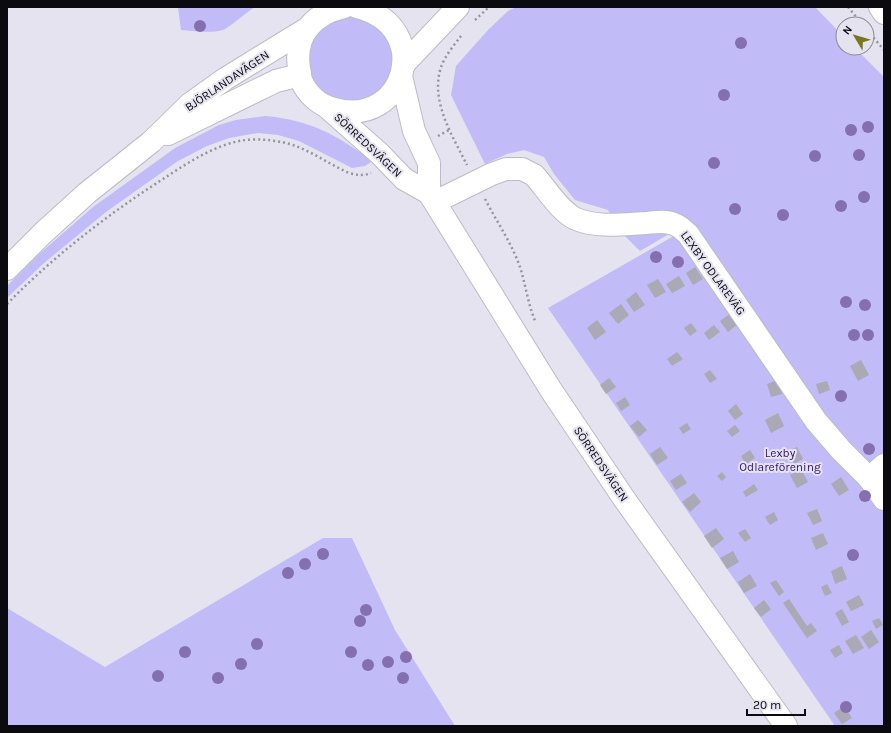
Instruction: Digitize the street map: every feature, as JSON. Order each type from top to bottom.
[{"type":"main road","points":[[300,75],[298,56],[300,44],[308,28],[322,15],[332,10],[344,7]]},
{"type":"main road","points":[[357,7],[379,15],[392,27],[401,42],[403,54],[402,71],[414,131],[429,163],[432,198]]},
{"type":"main road","points":[[328,108],[343,112],[358,112],[376,106],[391,93],[402,71],[458,7]]},
{"type":"main road","points":[[880,7],[884,12]]},
{"type":"main road","name":"BJÖRLANDAVÄGEN","points":[[7,269],[87,192],[151,142],[190,104],[226,79],[308,28]]},
{"type":"main road","name":"BJÖRLANDAVÄGEN","points":[[151,142],[276,81],[300,75]]},
{"type":"main road","name":"SÖRREDSVÄGEN","points":[[300,75],[305,88],[319,103],[328,108],[404,179],[432,198],[555,397],[625,500],[786,726]]},
{"type":"main road","name":"LEXBY ODLAREVÄG","points":[[432,198],[475,183],[506,169],[522,169],[534,175],[564,210],[576,218],[590,223],[606,224],[666,222],[683,229],[688,234],[816,421],[841,450],[876,472],[884,499]]},
{"type":"path","points":[[471,24],[489,7]]},
{"type":"path","points":[[848,7],[855,16]]},
{"type":"path","points":[[462,35],[453,46],[442,66],[438,81],[439,102],[449,130],[475,183],[514,253],[520,269],[527,298],[535,322],[539,329]]},
{"type":"path","points":[[875,39],[884,50]]},
{"type":"path","points":[[421,145],[449,130]]},
{"type":"path","points":[[7,304],[45,268],[91,230],[139,195],[206,153],[238,141],[260,140],[288,142],[313,153],[340,169],[357,175],[367,174],[388,163]]},
{"type":"green space","points":[[178,7],[255,7],[225,29],[210,32],[181,30]]},
{"type":"green space","name":"Lexby Odlareförening","points":[[516,7],[815,7],[835,28],[835,56],[863,56],[884,77],[884,726],[835,726],[548,308],[693,225],[688,223],[640,251],[623,234],[608,210],[575,200],[554,174],[544,157],[524,150],[507,154],[485,164],[451,95],[456,66],[488,30],[508,11]]},
{"type":"green space","points":[[350,17],[366,21],[380,30],[389,44],[393,60],[389,76],[380,90],[366,99],[350,103],[334,99],[320,90],[311,76],[307,60],[311,44],[320,30],[334,21]]},
{"type":"green space","points":[[265,116],[288,119],[329,133],[364,155],[371,162],[365,166],[352,168],[299,141],[278,135],[258,133],[229,138],[207,146],[178,161],[106,212],[44,263],[7,298],[7,286],[38,255],[93,207],[175,148],[219,125],[236,120]]},
{"type":"green space","points":[[323,538],[352,538],[395,630],[455,726],[7,726],[7,608],[105,667]]},
{"type":"building","points":[[695,267],[703,279],[693,285],[686,273]]},
{"type":"building","points":[[679,276],[685,286],[672,293],[666,284]]},
{"type":"building","points":[[658,279],[666,292],[655,298],[647,285]]},
{"type":"building","points":[[636,292],[645,305],[634,312],[626,300]]},
{"type":"building","points":[[621,304],[629,315],[618,324],[609,313]]},
{"type":"building","points":[[731,313],[738,324],[728,332],[720,321]]},
{"type":"building","points":[[597,320],[606,332],[595,340],[587,328]]},
{"type":"building","points":[[691,323],[697,331],[690,336],[684,328]]},
{"type":"building","points":[[714,325],[720,332],[709,340],[704,333]]},
{"type":"building","points":[[677,352],[683,359],[672,366],[667,359]]},
{"type":"building","points":[[861,360],[869,375],[858,381],[850,366]]},
{"type":"building","points":[[710,370],[717,379],[710,383],[704,374]]},
{"type":"building","points":[[609,378],[616,387],[606,394],[600,385]]},
{"type":"building","points":[[778,380],[782,394],[771,397],[767,384]]},
{"type":"building","points":[[827,381],[830,390],[819,394],[816,384]]},
{"type":"building","points":[[625,397],[630,405],[621,411],[616,403]]},
{"type":"building","points":[[736,404],[743,414],[735,420],[728,411]]},
{"type":"building","points":[[778,413],[784,426],[771,433],[765,420]]},
{"type":"building","points":[[638,420],[647,430],[639,437],[630,426]]},
{"type":"building","points":[[687,423],[691,429],[683,434],[679,428]]},
{"type":"building","points":[[735,425],[740,431],[732,437],[727,431]]},
{"type":"building","points":[[660,447],[668,458],[657,465],[650,454]]},
{"type":"building","points":[[797,447],[803,459],[794,464],[788,452]]},
{"type":"building","points":[[750,450],[755,458],[746,464],[741,456]]},
{"type":"building","points":[[801,469],[808,482],[797,488],[790,475]]},
{"type":"building","points":[[722,472],[726,477],[722,481],[717,476]]},
{"type":"building","points":[[681,474],[687,483],[676,490],[670,481]]},
{"type":"building","points":[[841,477],[849,490],[839,496],[831,484]]},
{"type":"building","points":[[754,484],[758,490],[746,497],[743,492]]},
{"type":"building","points":[[694,493],[701,502],[690,512],[682,502]]},
{"type":"building","points":[[817,509],[822,521],[813,525],[807,513]]},
{"type":"building","points":[[774,512],[778,520],[770,525],[765,517]]},
{"type":"building","points":[[716,528],[724,539],[712,548],[704,536]]},
{"type":"building","points":[[745,529],[751,538],[745,542],[738,533]]},
{"type":"building","points":[[823,533],[828,544],[816,550],[811,538]]},
{"type":"building","points":[[733,551],[739,562],[727,569],[720,558]]},
{"type":"building","points":[[842,566],[847,579],[835,584],[831,571]]},
{"type":"building","points":[[750,574],[757,586],[744,593],[738,582]]},
{"type":"building","points":[[776,580],[784,592],[779,596],[770,583]]},
{"type":"building","points":[[827,584],[832,593],[825,596],[821,587]]},
{"type":"building","points":[[859,595],[864,605],[851,611],[846,602]]},
{"type":"building","points":[[789,599],[807,626],[811,623],[817,631],[807,638],[783,603]]},
{"type":"building","points":[[764,600],[771,609],[761,617],[754,608]]},
{"type":"building","points":[[842,609],[849,622],[842,626],[835,613]]},
{"type":"building","points":[[879,618],[883,625],[876,629],[872,621]]},
{"type":"building","points":[[871,630],[879,642],[869,649],[861,637]]},
{"type":"building","points":[[856,635],[864,648],[853,654],[845,641]]},
{"type":"building","points":[[839,645],[843,653],[835,658],[830,650]]},
{"type":"building","points":[[844,706],[852,718],[842,724],[834,713]]}]
